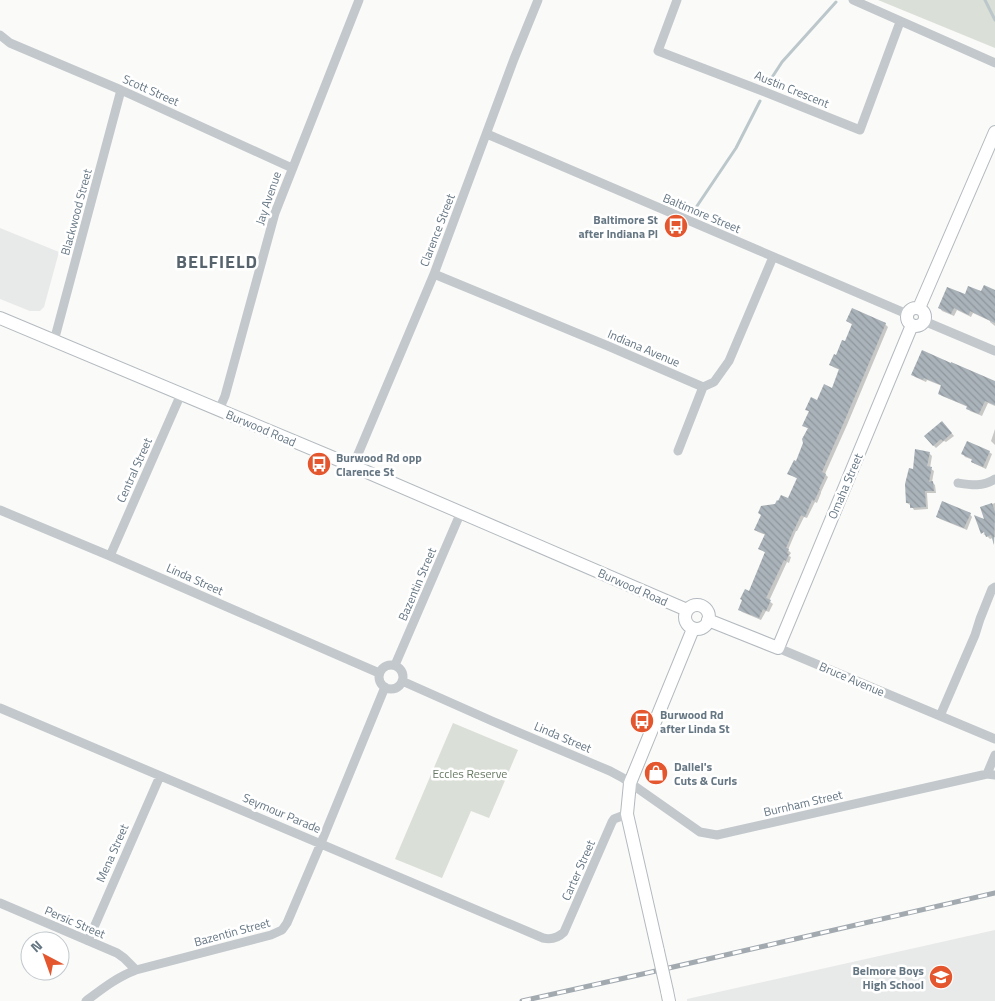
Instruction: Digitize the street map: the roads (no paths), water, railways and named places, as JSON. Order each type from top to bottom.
[{"type":"main road","name":"Omaha Street","points":[[778,648],[915,317],[995,132]]},
{"type":"main road","name":"Burwood Road","points":[[0,318],[353,466],[687,610]]},
{"type":"main road","points":[[693,606],[701,606],[707,610],[708,620],[706,625],[696,629],[688,625],[684,618],[687,610],[693,606]]},
{"type":"main road","name":"Bruce Avenue","points":[[708,620],[778,648]]},
{"type":"main road","points":[[668,996],[627,814],[630,783],[694,629]]},
{"type":"street","name":"Jay Avenue","points":[[219,410],[225,396],[275,213],[359,0]]},
{"type":"street","name":"Clarence Street","points":[[353,466],[434,274],[514,59],[538,0]]},
{"type":"street","name":"Austin Crescent","points":[[677,0],[658,51],[860,130],[900,22]]},
{"type":"street","points":[[853,0],[995,63]]},
{"type":"street","name":"Scott Street","points":[[0,35],[10,43],[121,90],[292,168]]},
{"type":"street","name":"Blackwood Street","points":[[54,341],[121,90]]},
{"type":"street","name":"Baltimore Street","points":[[487,134],[995,351]]},
{"type":"street","points":[[678,450],[703,388],[714,382],[729,361],[774,257]]},
{"type":"street","name":"Indiana Avenue","points":[[434,274],[608,346],[703,388]]},
{"type":"street","name":"Central Street","points":[[110,556],[181,394]]},
{"type":"street","points":[[958,483],[974,486],[987,484],[995,479]]},
{"type":"street","name":"Linda Street","points":[[0,510],[379,673]]},
{"type":"street","name":"Bazentin Street","points":[[395,666],[461,512]]},
{"type":"street","points":[[940,716],[975,635],[992,589],[995,587]]},
{"type":"street","name":"Bruce Avenue","points":[[778,648],[995,739]]},
{"type":"street","points":[[395,666],[399,668],[402,674],[402,681],[400,685],[394,688],[385,687],[380,681],[379,673],[384,667],[395,666]]},
{"type":"street","name":"Linda Street","points":[[402,681],[610,771],[630,783]]},
{"type":"street","name":"Bazentin Street","points":[[86,1001],[123,974],[278,933],[282,930],[321,843],[385,687]]},
{"type":"street","name":"Seymour Parade","points":[[0,708],[543,938],[554,938]]},
{"type":"street","points":[[991,774],[995,755]]},
{"type":"street","name":"Burnham Street","points":[[630,783],[700,832],[717,835],[991,774]]},
{"type":"street","name":"Mena Street","points":[[88,940],[160,776]]},
{"type":"street","name":"Carter Street","points":[[554,938],[564,932],[612,822],[614,819],[627,814]]},
{"type":"street","name":"Persic Street","points":[[0,903],[117,953],[136,970]]},
{"type":"waterway","points":[[985,0],[995,20]]},
{"type":"waterway","points":[[769,82],[782,62],[836,2]]},
{"type":"waterway","points":[[697,206],[736,148],[760,101]]},
{"type":"railway","points":[[522,1001],[995,893]]},
{"type":"place","name":"Baltimore St after Indiana Pl","points":[[676,226]]},
{"type":"place","name":"Burwood Rd opp Clarence St","points":[[319,464]]},
{"type":"place","name":"Burwood Rd after Linda St","points":[[642,721]]},
{"type":"place","name":"Dallel's Cuts & Curls","points":[[656,773]]},
{"type":"place","name":"Belmore Boys High School","points":[[941,977]]},
{"type":"district","name":"BELFIELD","points":[[217,261]]},
{"type":"park label","name":"Eccles Reserve","points":[[470,773]]}]
